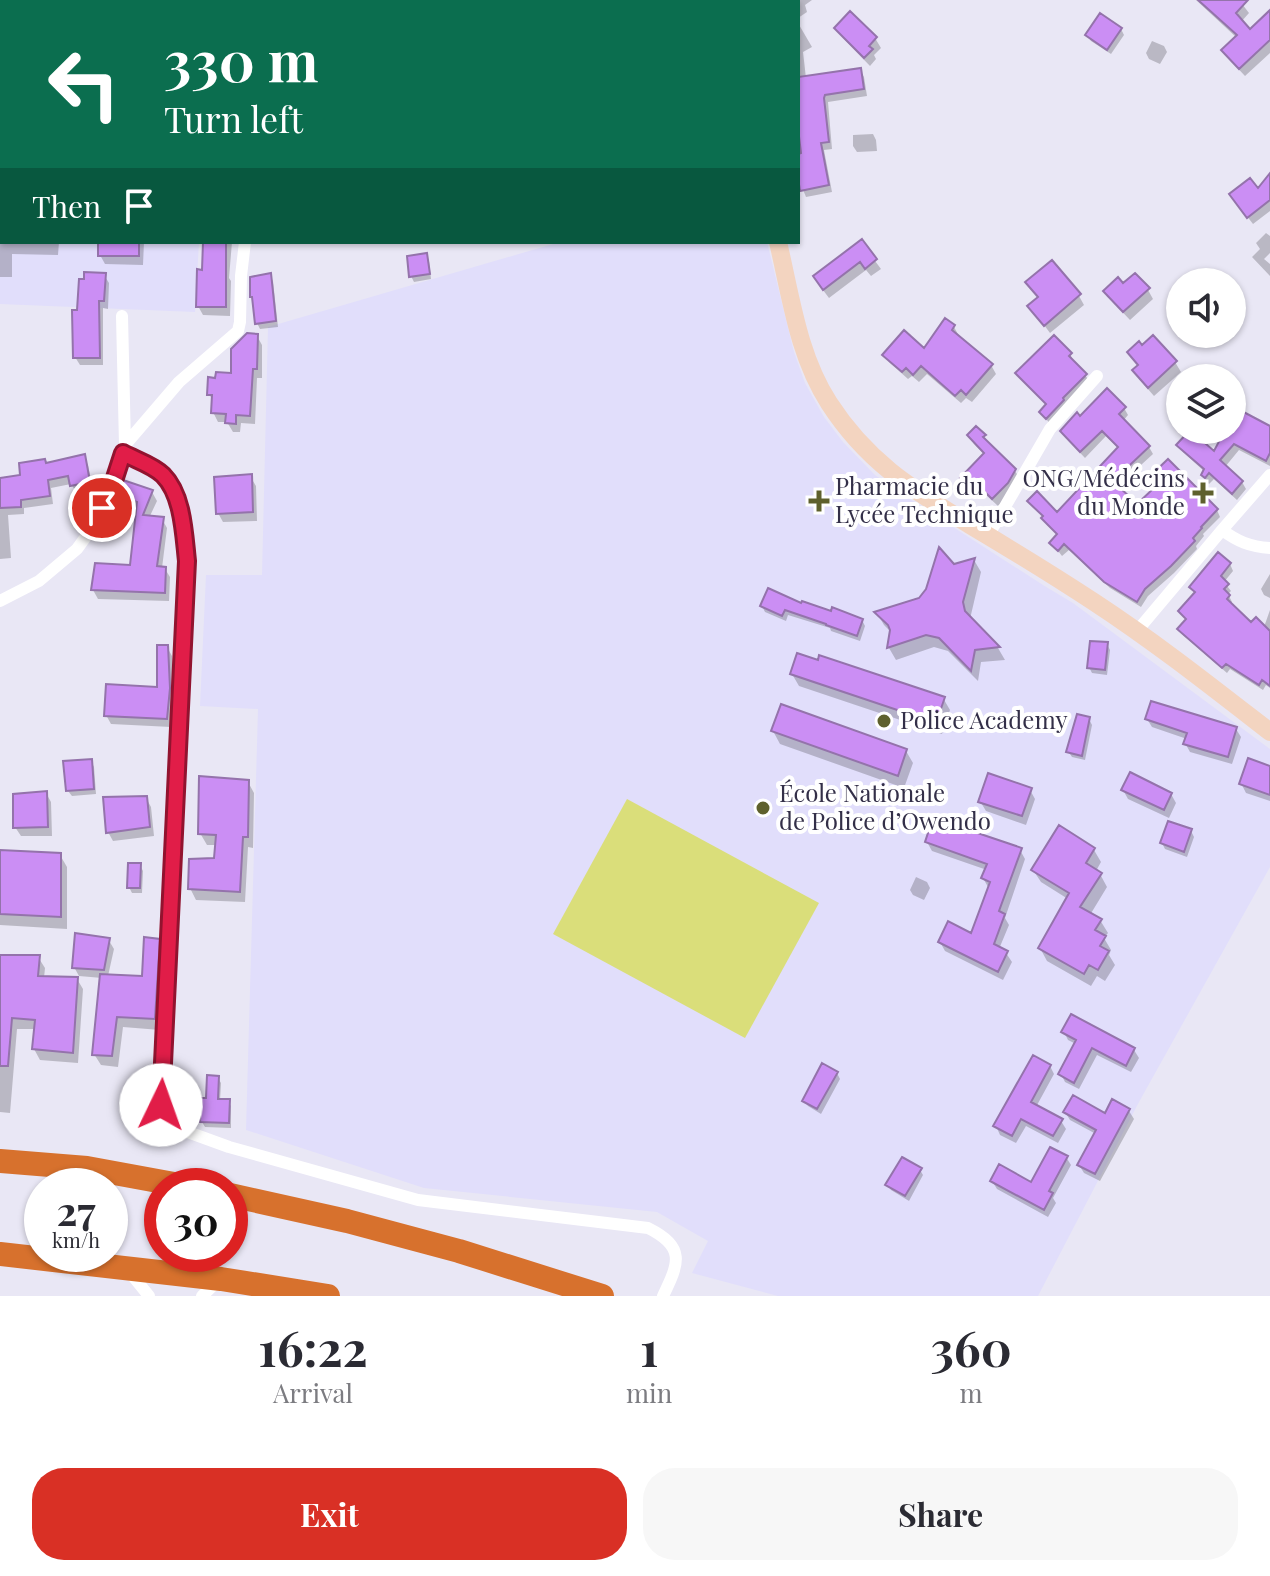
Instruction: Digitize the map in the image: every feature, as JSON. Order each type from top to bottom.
[{"type":"highway","points":[[0,1161],[87,1168],[144,1178]]},
{"type":"highway","points":[[248,1199],[459,1251],[602,1296]]},
{"type":"highway","points":[[0,1254],[24,1256]]},
{"type":"highway","points":[[128,1267],[328,1296]]},
{"type":"street","points":[[124,449],[179,382],[238,331],[245,244]]},
{"type":"street","points":[[778,244],[806,356],[821,390],[850,432],[884,467],[1095,602],[1270,732]]},
{"type":"street","points":[[0,601],[39,581],[77,549],[95,524],[110,493],[124,449],[122,316]]},
{"type":"street","points":[[988,536],[1050,429],[1097,376]]},
{"type":"street","points":[[124,449],[165,476],[178,501],[187,561],[161,1105],[170,1120],[185,1131],[229,1147],[418,1200],[648,1228],[662,1235],[676,1256],[676,1269],[663,1296]]},
{"type":"street","points":[[1137,631],[1270,475]]},
{"type":"street","points":[[1222,530],[1253,547],[1270,548]]},
{"type":"street","points":[[128,1270],[149,1296]]},
{"type":"street","points":[[202,1296],[221,1279]]},
{"type":"shaded area","points":[[0,244],[199,244],[195,312],[0,304]]},
{"type":"shaded area","name":"École Nationale de Police d’Owendo","points":[[553,244],[767,244],[794,352],[805,383],[824,417],[843,442],[875,475],[1073,603],[1270,749],[1270,867],[1139,1102],[1038,1296],[778,1296],[692,1273],[708,1241],[657,1212],[424,1188],[246,1130],[258,709],[200,706],[206,575],[262,575],[268,327]]},
{"type":"green space","points":[[627,799],[819,903],[745,1038],[553,934]]},
{"type":"building","points":[[1198,0],[1248,0],[1236,13],[1250,29],[1270,10],[1270,40],[1239,69],[1221,50],[1237,35]]},
{"type":"building","points":[[850,11],[877,37],[869,46],[873,49],[864,58],[834,28]]},
{"type":"building","points":[[1100,13],[1122,28],[1107,50],[1085,35]]},
{"type":"building","points":[[861,68],[864,89],[825,95],[829,142],[821,143],[829,185],[800,191],[801,153],[800,77]]},
{"type":"building","points":[[1270,173],[1270,200],[1247,218],[1229,194],[1250,178],[1258,188]]},
{"type":"building","points":[[862,239],[877,259],[865,269],[860,262],[823,290],[813,276]]},
{"type":"building","points":[[98,244],[139,244],[139,256],[98,256]]},
{"type":"building","points":[[203,244],[226,244],[226,307],[196,307],[197,269],[202,270]]},
{"type":"building","points":[[427,253],[430,274],[409,277],[407,256]]},
{"type":"building","points":[[1052,260],[1081,294],[1044,326],[1027,306],[1038,297],[1025,282]]},
{"type":"building","points":[[84,272],[106,273],[104,301],[99,301],[100,358],[73,358],[72,310],[77,310],[79,279],[84,279]]},
{"type":"building","points":[[271,273],[276,321],[255,324],[250,277]]},
{"type":"building","points":[[1135,273],[1150,288],[1123,312],[1103,291],[1118,277],[1123,283]]},
{"type":"building","points":[[945,318],[955,325],[952,330],[993,364],[966,395],[961,390],[955,396],[921,366],[913,375],[906,368],[902,372],[882,355],[904,330],[924,348]]},
{"type":"building","points":[[247,333],[258,334],[257,369],[253,369],[250,416],[236,415],[236,424],[225,423],[226,414],[211,413],[212,395],[207,395],[208,377],[215,378],[216,372],[231,373],[231,349]]},
{"type":"building","points":[[1054,335],[1087,374],[1046,419],[1039,412],[1046,404],[1015,373]]},
{"type":"building","points":[[1153,335],[1177,361],[1166,364],[1166,371],[1148,388],[1132,370],[1138,365],[1127,352],[1139,341],[1142,345]]},
{"type":"building","points":[[1107,388],[1126,407],[1119,414],[1150,446],[1113,481],[1137,504],[1155,487],[1147,479],[1168,459],[1218,509],[1193,538],[1195,541],[1145,589],[1137,602],[1104,582],[1064,544],[1058,551],[1049,543],[1057,534],[1027,501],[1037,491],[1057,512],[1118,447],[1102,431],[1080,452],[1060,431],[1077,412],[1080,416]]},
{"type":"building","points":[[1246,413],[1270,426],[1270,453],[1266,461],[1234,444],[1246,444]]},
{"type":"building","points":[[976,426],[1016,469],[1008,483],[992,499],[978,485],[972,490],[960,478],[984,453],[967,435]]},
{"type":"building","points":[[1206,444],[1214,451],[1218,444],[1234,444],[1220,460],[1243,481],[1232,494],[1209,473],[1205,478],[1201,475],[1204,469],[1176,445]]},
{"type":"building","points":[[85,454],[90,482],[70,486],[68,476],[48,480],[50,496],[21,500],[21,507],[0,508],[0,478],[20,475],[19,463],[45,459],[46,463]]},
{"type":"building","points":[[252,474],[253,512],[216,514],[214,477]]},
{"type":"building","points":[[123,480],[153,490],[143,515],[164,517],[157,566],[166,567],[165,593],[91,590],[95,563],[130,565],[137,502],[119,496]]},
{"type":"building","points":[[939,547],[954,564],[975,558],[963,602],[965,611],[1000,647],[975,650],[971,671],[939,638],[926,635],[887,648],[890,630],[874,612],[919,598],[926,589]]},
{"type":"building","points":[[1218,552],[1231,563],[1221,576],[1229,584],[1224,589],[1230,595],[1227,599],[1251,622],[1256,617],[1270,631],[1270,686],[1262,680],[1259,685],[1226,664],[1222,668],[1177,629],[1186,619],[1178,611],[1195,592],[1189,587]]},
{"type":"building","points":[[768,588],[801,603],[831,611],[832,607],[863,619],[857,636],[785,610],[782,616],[760,606]]},
{"type":"building","points":[[1090,641],[1108,642],[1105,670],[1087,668]]},
{"type":"building","points":[[157,645],[168,645],[170,688],[167,719],[104,716],[106,684],[157,687]]},
{"type":"building","points":[[797,653],[818,660],[819,655],[945,697],[936,723],[790,674]]},
{"type":"building","points":[[1151,701],[1237,727],[1228,757],[1183,744],[1187,733],[1145,719]]},
{"type":"building","points":[[781,704],[907,749],[898,776],[771,731]]},
{"type":"building","points":[[1077,714],[1090,717],[1082,756],[1066,752]]},
{"type":"building","points":[[1248,758],[1270,766],[1270,795],[1239,784]]},
{"type":"building","points":[[92,759],[94,789],[66,791],[63,761]]},
{"type":"building","points":[[1130,772],[1172,793],[1164,810],[1121,790]]},
{"type":"building","points":[[988,773],[1032,788],[1022,816],[978,802]]},
{"type":"building","points":[[199,776],[249,780],[248,837],[243,837],[240,892],[188,889],[189,859],[214,858],[216,835],[198,834]]},
{"type":"building","points":[[47,791],[48,827],[13,828],[13,794]]},
{"type":"building","points":[[147,796],[150,827],[106,833],[103,797]]},
{"type":"building","points":[[933,818],[1022,848],[999,911],[1005,914],[994,944],[1008,951],[998,972],[938,942],[948,921],[971,933],[990,882],[981,878],[987,864],[925,842]]},
{"type":"building","points":[[1168,821],[1192,829],[1184,852],[1160,843]]},
{"type":"building","points":[[1059,825],[1095,848],[1086,863],[1102,873],[1080,907],[1102,919],[1095,930],[1106,936],[1100,946],[1109,951],[1098,970],[1089,965],[1084,974],[1038,948],[1069,893],[1031,870]]},
{"type":"building","points":[[0,850],[61,853],[61,917],[0,914]]},
{"type":"building","points":[[128,863],[141,863],[140,888],[127,888]]},
{"type":"building","points":[[75,933],[110,938],[104,970],[72,968]]},
{"type":"building","points":[[144,937],[160,939],[155,1019],[117,1017],[112,1056],[92,1055],[100,974],[142,976]]},
{"type":"building","points":[[0,955],[40,955],[38,976],[78,977],[73,1053],[32,1049],[35,1020],[12,1018],[8,1066],[0,1066]]},
{"type":"building","points":[[1071,1014],[1135,1048],[1126,1066],[1092,1048],[1074,1083],[1058,1074],[1076,1040],[1061,1032]]},
{"type":"building","points":[[1033,1055],[1051,1065],[1031,1102],[1063,1119],[1053,1136],[1021,1119],[1012,1136],[993,1126]]},
{"type":"building","points":[[822,1063],[838,1072],[817,1109],[802,1101]]},
{"type":"building","points":[[207,1075],[219,1076],[218,1099],[230,1099],[229,1123],[200,1122],[201,1098],[206,1098]]},
{"type":"building","points":[[1073,1095],[1105,1113],[1112,1099],[1130,1109],[1095,1174],[1077,1165],[1096,1130],[1063,1112]]},
{"type":"building","points":[[1050,1147],[1068,1156],[1049,1191],[1053,1193],[1044,1210],[990,1181],[999,1164],[1031,1182]]},
{"type":"building","points":[[902,1157],[922,1168],[905,1196],[885,1185]]},
{"type":"place","name":"ONG/Médécins du Monde","points":[[1203,493]]},
{"type":"place","name":"Pharmacie du Lycée Technique","points":[[819,501]]},
{"type":"place","name":"Police Academy","points":[[884,721]]},
{"type":"place","name":"École Nationale de Police d’Owendo","points":[[763,808]]},
{"type":"route","points":[[102,508],[123,453],[153,468],[165,476],[178,501],[187,561],[161,1105]]}]
